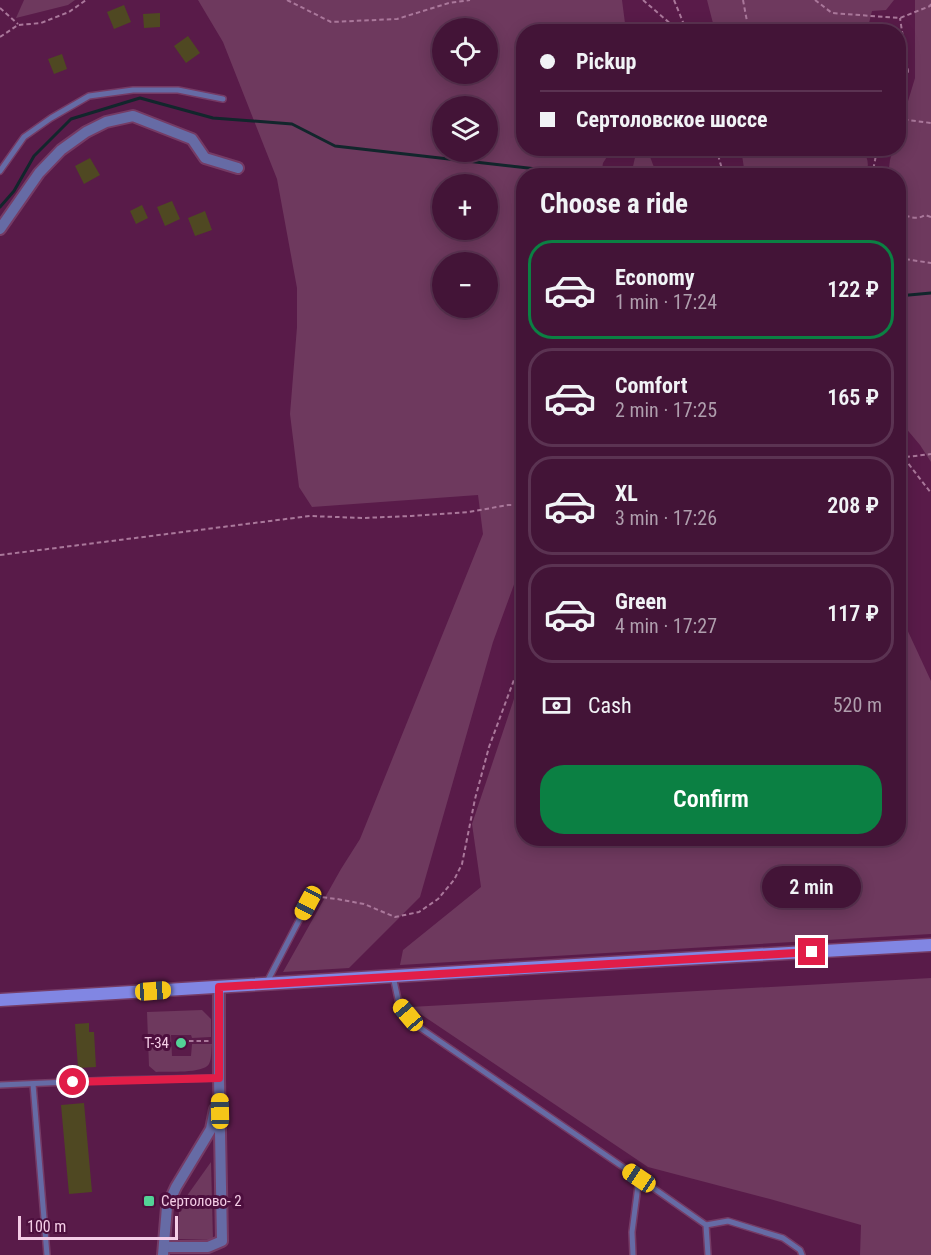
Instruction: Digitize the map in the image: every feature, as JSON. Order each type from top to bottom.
[{"type":"main road","points":[[0,1000],[931,945]]},
{"type":"street","points":[[2,224],[39,173],[61,150],[86,132],[106,122],[133,116],[192,139],[206,158],[238,168]]},
{"type":"street","points":[[219,987],[222,1241],[208,1247],[164,1251],[167,1207],[211,1129],[219,1090]]},
{"type":"lane","points":[[0,171],[24,137],[89,96],[133,90],[178,90],[223,99]]},
{"type":"lane","points":[[265,984],[308,903]]},
{"type":"lane","points":[[393,976],[399,1004],[416,1025],[706,1226],[728,1221],[783,1238],[800,1250],[802,1255]]},
{"type":"lane","points":[[0,1085],[219,1078]]},
{"type":"lane","points":[[33,1084],[47,1255]]},
{"type":"lane","points":[[633,1255],[632,1232],[639,1178]]},
{"type":"lane","points":[[706,1226],[708,1255]]},
{"type":"path","points":[[0,37],[18,25],[41,23],[69,12],[86,0]]},
{"type":"path","points":[[287,0],[331,22],[397,19],[449,3],[470,0]]},
{"type":"path","points":[[643,0],[671,24]]},
{"type":"path","points":[[674,0],[684,24]]},
{"type":"path","points":[[743,0],[748,24]]},
{"type":"path","points":[[815,0],[832,13],[900,18],[931,4]]},
{"type":"path","points":[[0,8],[18,25]]},
{"type":"path","points":[[900,18],[901,24]]},
{"type":"path","points":[[906,58],[908,71],[906,79]]},
{"type":"path","points":[[906,122],[931,123]]},
{"type":"path","points":[[906,217],[919,219],[925,215],[931,217]]},
{"type":"path","points":[[906,259],[931,263]]},
{"type":"path","points":[[906,458],[931,454]]},
{"type":"path","points":[[906,462],[931,493]]},
{"type":"path","points":[[0,555],[310,516],[363,518],[411,516],[469,512],[516,505]]},
{"type":"path","points":[[308,903],[321,897],[337,899],[364,904],[395,917],[419,912],[438,899],[454,880],[462,864],[475,799],[489,747],[516,674]]},
{"type":"path","points":[[189,1041],[219,1041]]},
{"type":"shaded area","points":[[24,0],[75,0],[68,5],[16,18]]},
{"type":"shaded area","points":[[198,0],[622,0],[625,24],[516,24],[516,156],[608,156],[602,168],[516,168],[516,579],[493,642],[420,897],[349,968],[283,972],[360,839],[483,534],[478,495],[312,507],[299,487],[290,414],[297,327],[297,288],[277,179],[223,42]]},
{"type":"shaded area","points":[[707,0],[894,0],[886,10],[872,11],[869,23],[874,24],[713,24]]},
{"type":"shaded area","points":[[915,0],[931,0],[931,462],[906,428],[906,168],[889,168],[891,156],[906,156],[906,108],[915,78]]},
{"type":"shaded area","points":[[635,156],[650,156],[654,168],[633,168]]},
{"type":"shaded area","points":[[742,156],[866,156],[868,165],[867,168],[744,168]]},
{"type":"shaded area","points":[[906,627],[931,681],[931,934],[400,965],[403,950],[481,887],[472,824],[516,693],[516,846],[906,846]]},
{"type":"shaded area","points":[[931,978],[931,1255],[860,1255],[861,1225],[648,1167],[410,1007]]},
{"type":"shaded area","points":[[202,1010],[211,1019],[211,1037],[192,1038],[191,1035],[171,1035],[172,1056],[191,1056],[192,1044],[212,1044],[209,1064],[193,1071],[156,1072],[149,1066],[147,1012]]},
{"type":"shaded area","points":[[211,1162],[213,1240],[178,1239],[179,1207]]},
{"type":"building","points":[[124,5],[131,22],[114,29],[107,12]]},
{"type":"building","points":[[160,13],[160,27],[144,28],[143,14]]},
{"type":"building","points":[[188,36],[200,53],[186,63],[174,46]]},
{"type":"building","points":[[62,54],[67,69],[54,74],[48,59]]},
{"type":"building","points":[[90,158],[100,175],[84,184],[75,166]]},
{"type":"building","points":[[172,201],[180,219],[165,226],[157,207]]},
{"type":"building","points":[[142,205],[148,218],[136,224],[130,211]]},
{"type":"building","points":[[205,211],[212,230],[195,236],[188,218]]},
{"type":"building","points":[[89,1023],[89,1032],[94,1032],[96,1067],[78,1068],[75,1024]]},
{"type":"building","points":[[84,1103],[92,1192],[69,1194],[61,1105]]},
{"type":"waterway","points":[[0,207],[14,191],[34,156],[71,119],[140,98],[213,118],[292,124],[335,146],[529,168]]},
{"type":"waterway","points":[[906,295],[931,293]]},
{"type":"place","name":"Т-34","points":[[181,1043]]},
{"type":"place","name":"Сертолово- 2","points":[[149,1201]]},
{"type":"route","points":[[73,1082],[219,1078],[219,987],[812,952]]}]
